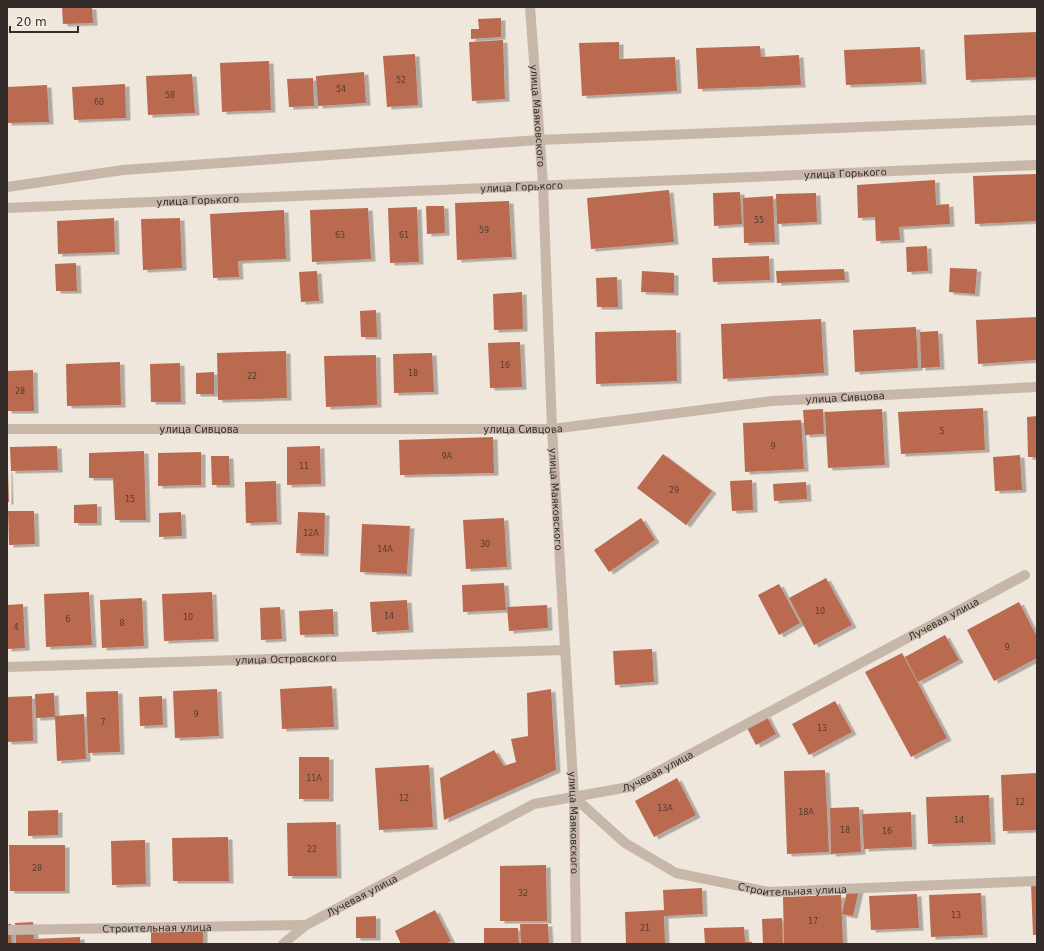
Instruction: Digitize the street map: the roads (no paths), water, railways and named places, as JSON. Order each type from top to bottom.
[{"type":"street","name":"улица Маяковского","points":[[530,7],[543,184],[552,430],[574,797],[576,944]]},
{"type":"street","points":[[7,187],[123,170],[539,140],[1037,120]]},
{"type":"street","name":"улица Горького","points":[[7,208],[543,184],[1037,165]]},
{"type":"street","name":"улица Сивцова","points":[[7,429],[552,430],[772,401],[1037,387]]},
{"type":"street","name":"Лучевая улица","points":[[282,944],[306,926],[534,804],[629,788],[1025,575]]},
{"type":"street","name":"улица Островского","points":[[7,667],[565,650]]},
{"type":"street","name":"Строительная улица","points":[[574,797],[625,843],[676,873],[769,892],[1037,881]]},
{"type":"street","name":"Строительная улица","points":[[7,930],[306,926]]}]
